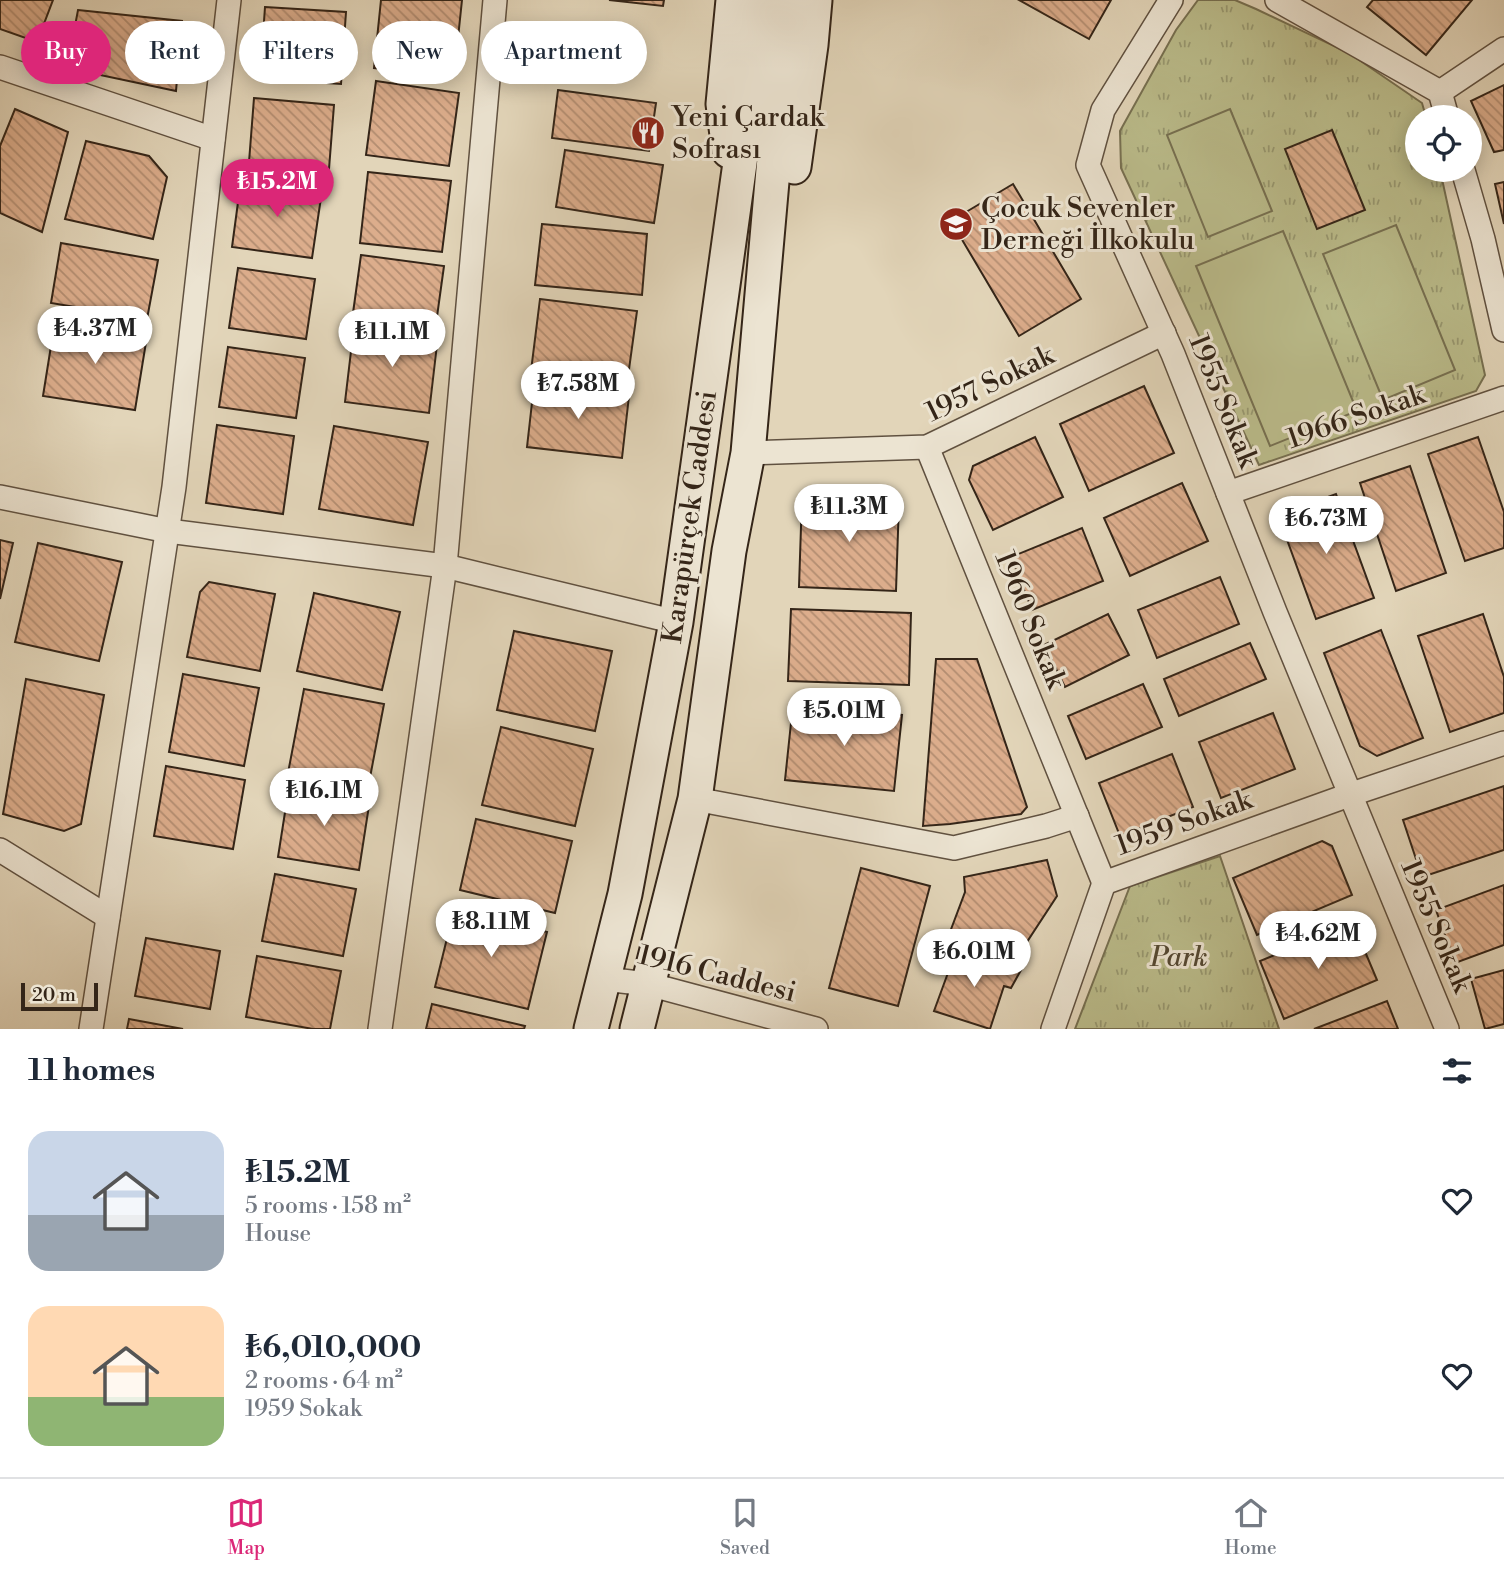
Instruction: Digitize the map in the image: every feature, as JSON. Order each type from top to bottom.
[{"type":"main road","points":[[733,0],[723,104],[735,195]]},
{"type":"main road","name":"Karapürçek Caddesi","points":[[592,1029],[625,894],[676,622],[745,127],[759,0]]},
{"type":"main road","name":"Karapürçek Caddesi","points":[[637,1029],[695,799],[729,551],[748,453],[788,0]]},
{"type":"main road","points":[[759,326],[793,170],[816,0]]},
{"type":"street","points":[[91,1029],[174,487],[229,0]]},
{"type":"street","points":[[380,1029],[445,566],[495,0]]},
{"type":"street","name":"1955 Sokak","points":[[1171,0],[1103,110],[1088,165],[1164,333],[1349,794],[1447,1029]]},
{"type":"street","points":[[1277,0],[1440,92],[1444,105]]},
{"type":"street","points":[[1440,92],[1504,50]]},
{"type":"street","points":[[0,67],[213,139]]},
{"type":"street","points":[[1466,182],[1504,330]]},
{"type":"street","name":"1957 Sokak","points":[[748,453],[927,447],[1164,333]]},
{"type":"street","name":"1966 Sokak","points":[[1228,493],[1504,398]]},
{"type":"street","name":"1960 Sokak","points":[[927,447],[1104,883]]},
{"type":"street","points":[[0,497],[168,531],[445,566],[676,622]]},
{"type":"street","name":"1959 Sokak","points":[[1054,1029],[1104,883],[1349,794],[1504,743]]},
{"type":"street","points":[[695,799],[954,848],[1077,816]]},
{"type":"street","points":[[0,850],[108,917]]},
{"type":"street","name":"1916 Caddesi","points":[[604,979],[648,984],[816,1029]]},
{"type":"green space","points":[[1198,0],[1235,0],[1349,53],[1422,103],[1405,105],[1405,182],[1443,182],[1485,375],[1476,391],[1259,465],[1121,168],[1120,131],[1176,30]]},
{"type":"green space","points":[[1230,109],[1272,211],[1208,237],[1167,135]]},
{"type":"green space","points":[[1396,225],[1455,370],[1383,400],[1323,254]]},
{"type":"green space","points":[[1283,231],[1357,411],[1270,446],[1196,266]]},
{"type":"green space","name":"Park","points":[[1220,856],[1279,1029],[1075,1029],[1130,886]]},
{"type":"building","points":[[0,0],[53,0],[45,21],[21,21],[21,36],[0,29]]},
{"type":"building","points":[[381,0],[462,0],[460,21],[379,21]]},
{"type":"building","points":[[609,0],[664,0],[663,6]]},
{"type":"building","points":[[1019,0],[1111,0],[1089,39]]},
{"type":"building","points":[[1373,0],[1472,0],[1426,55],[1367,7]]},
{"type":"building","points":[[265,7],[346,12],[345,21],[264,21]]},
{"type":"building","points":[[78,10],[182,21],[125,21],[125,80],[111,77],[111,21],[76,21]]},
{"type":"building","points":[[143,84],[177,84],[176,91]]},
{"type":"building","points":[[376,84],[397,84],[459,93],[449,166],[366,155]]},
{"type":"building","points":[[1504,85],[1504,150],[1494,152],[1482,125],[1482,105],[1473,105],[1471,101]]},
{"type":"building","points":[[558,90],[656,103],[649,151],[552,138]]},
{"type":"building","points":[[254,98],[334,105],[329,169],[249,162]]},
{"type":"building","points":[[15,109],[68,132],[42,232],[0,213],[0,146]]},
{"type":"building","points":[[1332,130],[1365,210],[1317,229],[1285,149]]},
{"type":"building","points":[[86,141],[149,156],[167,177],[153,239],[65,219]]},
{"type":"building","points":[[565,150],[663,165],[654,223],[556,207]]},
{"type":"building","points":[[368,172],[451,181],[442,252],[360,243]]},
{"type":"building","points":[[241,180],[322,191],[312,258],[232,247]]},
{"type":"building","points":[[1504,182],[1504,224],[1495,184]]},
{"type":"building","points":[[1013,184],[1081,299],[1019,336],[951,221]]},
{"type":"building","points":[[542,224],[647,234],[642,295],[535,285]]},
{"type":"building","points":[[61,243],[158,260],[147,319],[51,303]]},
{"type":"building","points":[[361,255],[444,266],[436,324],[353,313]]},
{"type":"building","points":[[238,268],[315,279],[306,339],[229,328]]},
{"type":"building","points":[[540,299],[637,311],[627,384],[531,371]]},
{"type":"building","points":[[55,321],[147,336],[135,410],[43,396]]},
{"type":"building","points":[[354,326],[438,336],[429,413],[345,402]]},
{"type":"building","points":[[228,347],[305,358],[296,418],[219,407]]},
{"type":"building","points":[[534,385],[629,396],[622,458],[527,447]]},
{"type":"building","points":[[1144,386],[1174,453],[1089,491],[1060,424]]},
{"type":"building","points":[[217,425],[294,436],[283,514],[206,503]]},
{"type":"building","points":[[334,426],[428,442],[413,525],[319,509]]},
{"type":"building","points":[[1035,437],[1063,497],[993,530],[969,480],[973,466]]},
{"type":"building","points":[[1478,437],[1504,512],[1504,548],[1465,561],[1428,454]]},
{"type":"building","points":[[1410,466],[1446,573],[1396,591],[1360,483]]},
{"type":"building","points":[[1182,483],[1208,541],[1130,576],[1104,518]]},
{"type":"building","points":[[1336,494],[1374,598],[1316,619],[1278,515]]},
{"type":"building","points":[[802,497],[899,502],[896,591],[799,587]]},
{"type":"building","points":[[1082,528],[1103,581],[1032,610],[1011,557]]},
{"type":"building","points":[[0,540],[13,543],[0,599]]},
{"type":"building","points":[[38,543],[122,562],[99,661],[15,642]]},
{"type":"building","points":[[1220,577],[1239,624],[1157,658],[1138,610]]},
{"type":"building","points":[[209,582],[275,594],[260,671],[187,657],[200,592]]},
{"type":"building","points":[[314,593],[400,612],[382,690],[297,671]]},
{"type":"building","points":[[791,609],[911,613],[909,685],[788,681]]},
{"type":"building","points":[[1108,614],[1129,655],[1065,687],[1044,645]]},
{"type":"building","points":[[1483,614],[1504,677],[1504,713],[1450,732],[1418,636]]},
{"type":"building","points":[[1381,630],[1423,738],[1377,756],[1360,746],[1324,653]]},
{"type":"building","points":[[514,631],[612,651],[595,731],[497,710]]},
{"type":"building","points":[[1250,643],[1266,679],[1179,716],[1164,679]]},
{"type":"building","points":[[936,659],[977,659],[1027,807],[1021,814],[923,826]]},
{"type":"building","points":[[183,674],[259,688],[244,766],[169,752]]},
{"type":"building","points":[[26,679],[104,695],[81,824],[64,831],[3,814]]},
{"type":"building","points":[[1143,684],[1162,727],[1086,759],[1068,716]]},
{"type":"building","points":[[304,689],[384,704],[368,788],[288,773]]},
{"type":"building","points":[[793,704],[902,715],[894,791],[785,780]]},
{"type":"building","points":[[1273,713],[1295,769],[1221,798],[1199,742]]},
{"type":"building","points":[[501,727],[593,749],[575,826],[482,805]]},
{"type":"building","points":[[1172,754],[1193,807],[1120,836],[1099,783]]},
{"type":"building","points":[[166,766],[245,780],[233,849],[154,836]]},
{"type":"building","points":[[1504,786],[1504,850],[1422,877],[1403,820]]},
{"type":"building","points":[[289,787],[370,799],[359,870],[278,857]]},
{"type":"building","points":[[476,819],[572,841],[555,913],[460,890]]},
{"type":"building","points":[[1322,841],[1332,846],[1352,895],[1257,935],[1233,878]]},
{"type":"building","points":[[1047,860],[1057,896],[1021,951],[950,932],[965,892],[964,877]]},
{"type":"building","points":[[861,868],[930,886],[898,1006],[829,988]]},
{"type":"building","points":[[275,874],[356,889],[343,956],[262,941]]},
{"type":"building","points":[[1504,885],[1504,945],[1455,963],[1436,910]]},
{"type":"building","points":[[454,910],[547,932],[528,1009],[435,987]]},
{"type":"building","points":[[1353,923],[1377,980],[1284,1019],[1260,961]]},
{"type":"building","points":[[146,938],[220,951],[210,1009],[135,996]]},
{"type":"building","points":[[956,951],[1021,970],[1011,988],[1004,986],[990,1029],[934,1011]]},
{"type":"building","points":[[257,956],[341,971],[330,1029],[313,1029],[246,1017]]},
{"type":"building","points":[[1504,970],[1504,1024],[1485,1029],[1471,979]]},
{"type":"building","points":[[1387,1001],[1398,1029],[1314,1029]]},
{"type":"building","points":[[432,1004],[525,1026],[524,1029],[426,1029]]},
{"type":"building","points":[[129,1019],[183,1029],[127,1029]]},
{"type":"place","name":"Yeni Çardak Sofrası","points":[[648,133]]},
{"type":"place","name":"Çocuk Sevenler Derneği İlkokulu","points":[[956,224]]}]
